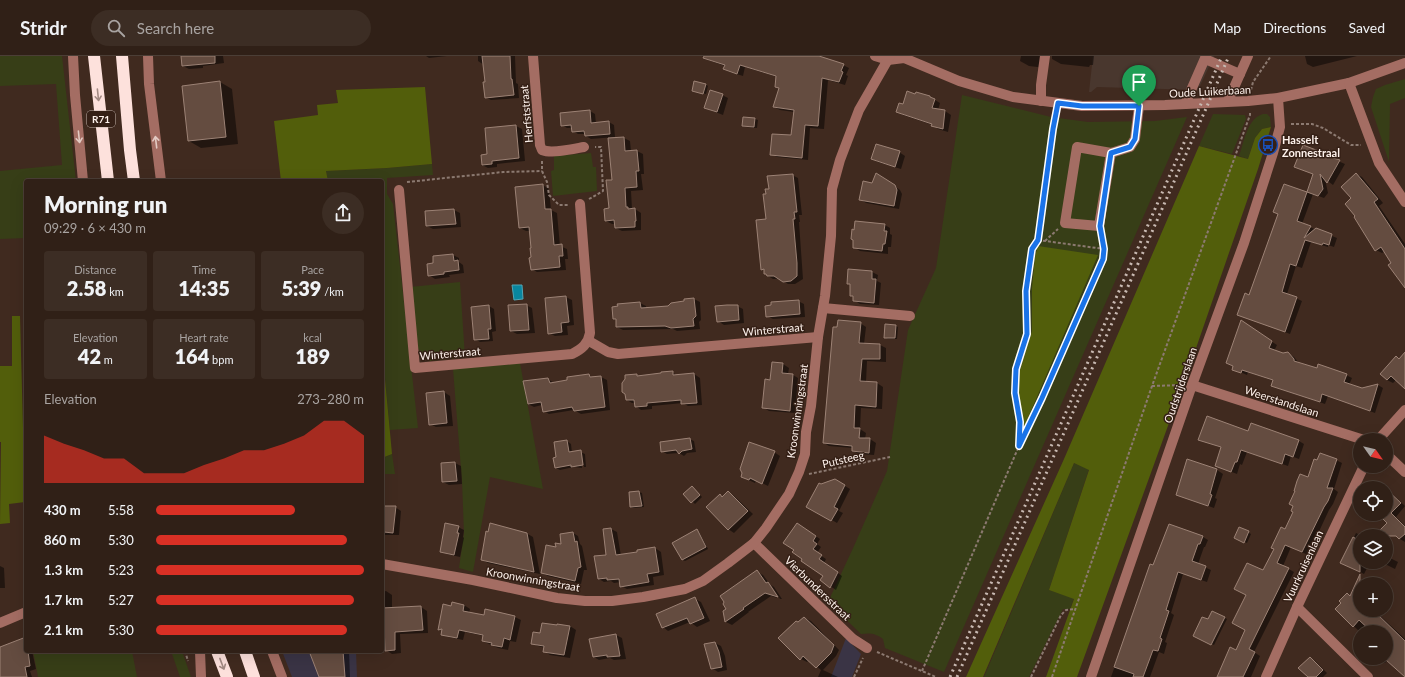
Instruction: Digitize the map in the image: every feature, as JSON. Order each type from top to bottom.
[{"type":"highway","name":"R71","points":[[94,56],[108,179]]},
{"type":"highway","name":"R71","points":[[122,56],[134,179]]},
{"type":"highway","points":[[218,653],[227,677]]},
{"type":"highway","points":[[246,653],[254,677]]},
{"type":"street","points":[[72,56],[83,179]]},
{"type":"street","points":[[148,56],[149,84],[161,179]]},
{"type":"street","name":"Herfststraat","points":[[533,56],[540,144],[542,150],[553,151],[584,147]]},
{"type":"street","name":"Oude Luikerbaan","points":[[875,56],[904,58],[959,81],[1013,97],[1082,106],[1139,106],[1248,101],[1278,98],[1349,83],[1405,63]]},
{"type":"street","points":[[1041,101],[1041,85],[1045,56]]},
{"type":"street","points":[[1228,102],[1248,56]]},
{"type":"street","name":"Kroonwinningstraat","points":[[384,564],[473,580],[557,598],[585,601],[612,601],[685,589],[703,581],[754,543],[778,512],[789,494],[799,472],[804,454],[811,406],[818,337],[823,308],[831,236],[832,189],[838,167],[859,110],[889,58]]},
{"type":"street","points":[[1185,104],[1206,58],[1240,74]]},
{"type":"street","points":[[1349,83],[1379,163],[1405,202]]},
{"type":"street","name":"Oudstrijderslaan","points":[[1091,677],[1192,385],[1244,242],[1273,153],[1280,126],[1278,98]]},
{"type":"street","points":[[1111,153],[1100,226],[1065,223],[1077,147],[1111,153],[1130,147],[1135,139],[1139,106]]},
{"type":"street","name":"Winterstraat","points":[[399,190],[415,368],[572,354],[580,350],[588,341],[608,352],[618,354],[818,337]]},
{"type":"street","points":[[580,204],[590,333],[588,341]]},
{"type":"street","points":[[823,308],[910,316]]},
{"type":"street","name":"Weerstandslaan","points":[[1192,385],[1353,436]]},
{"type":"street","points":[[1384,433],[1405,410]]},
{"type":"street","points":[[1393,461],[1405,472]]},
{"type":"street","name":"Vuurkruisenlaan","points":[[1266,677],[1297,607],[1361,473]]},
{"type":"street","name":"Vierbundersstraat","points":[[754,543],[853,639],[867,648]]},
{"type":"street","points":[[1297,607],[1368,677]]},
{"type":"street","points":[[0,622],[24,613]]},
{"type":"street","points":[[200,653],[201,677]]},
{"type":"street","points":[[273,653],[282,677]]},
{"type":"path","points":[[1052,677],[1152,386],[1250,115],[1248,101],[1253,82],[1271,56]]},
{"type":"path","points":[[1019,446],[1020,422],[1015,393],[1016,369],[1027,334],[1026,291],[1032,249],[1038,240],[1058,103]]},
{"type":"path","points":[[1280,126],[1312,124],[1323,128],[1351,145],[1372,144]]},
{"type":"path","points":[[542,150],[542,171],[547,182],[549,195],[559,205],[580,204],[603,191],[601,147],[584,147]]},
{"type":"path","points":[[399,190],[399,184],[410,182],[503,172],[542,171]]},
{"type":"path","points":[[1045,241],[1065,223]]},
{"type":"path","points":[[922,671],[1019,446],[1042,398],[1103,259],[1104,249],[1100,226]]},
{"type":"path","points":[[1038,240],[1104,249]]},
{"type":"path","points":[[1152,386],[1192,385]]},
{"type":"path","name":"Putsteeg","points":[[799,472],[811,475],[890,457]]},
{"type":"path","points":[[1031,677],[1061,615],[1066,610],[1076,608]]},
{"type":"path","points":[[854,677],[867,648],[936,677]]},
{"type":"shaded area","points":[[1093,56],[1214,56],[1198,90],[1097,87],[1089,92]]},
{"type":"shaded area","points":[[846,638],[861,654],[852,677],[831,677]]},
{"type":"shaded area","points":[[283,653],[356,653],[357,677],[292,677]]},
{"type":"green space","points":[[0,56],[62,56],[76,179],[24,179],[24,238],[0,239],[0,171],[62,165],[56,84],[0,86]]},
{"type":"green space","points":[[1405,79],[1405,98],[1390,104],[1389,162],[1371,107],[1376,89]]},
{"type":"green space","points":[[425,87],[432,164],[326,171],[328,179],[281,179],[274,121],[318,115],[317,105],[338,103],[336,90]]},
{"type":"green space","points":[[962,95],[1051,117],[1088,122],[1155,121],[1187,117],[944,672],[885,648],[883,639],[875,635],[861,634],[828,602],[887,471],[908,330],[936,268]]},
{"type":"green space","points":[[1213,114],[1245,115],[1246,119],[1232,154],[1199,146]]},
{"type":"green space","points":[[1263,114],[1267,114],[1270,117],[1271,127],[1262,129],[1255,138],[1248,159],[1239,156],[1247,132],[1253,120]]},
{"type":"green space","points":[[1271,127],[1194,354],[1077,677],[1046,677],[1074,599],[1049,590],[1089,470],[1074,463],[983,677],[966,677],[1064,459],[1199,146],[1248,159],[1255,138],[1262,129]]},
{"type":"green space","points":[[591,153],[593,167],[596,167],[597,191],[553,196],[551,171],[554,170],[554,156]]},
{"type":"green space","points":[[432,164],[433,175],[387,178],[387,194],[393,204],[418,428],[390,430],[384,368],[384,179],[328,179],[326,171]]},
{"type":"green space","points":[[1038,246],[1098,255],[1024,427],[1018,390],[1020,370],[1032,331],[1032,288],[1035,256]]},
{"type":"green space","points":[[460,282],[465,357],[430,361],[423,358],[418,348],[410,287]]},
{"type":"green space","points":[[12,316],[20,316],[24,502],[9,504],[10,523],[0,524],[0,366],[12,366]]},
{"type":"green space","points":[[520,363],[543,489],[490,477],[473,572],[459,568],[464,533],[462,481],[453,369]]},
{"type":"green space","points":[[384,368],[392,454],[384,457]]},
{"type":"green space","points":[[392,454],[395,474],[384,474],[384,458]]},
{"type":"green space","points":[[1074,463],[1089,469],[1049,590],[1074,598],[1070,609],[1063,609],[1029,677],[984,677]]},
{"type":"green space","points":[[33,653],[132,653],[137,677],[38,677]]},
{"type":"green space","points":[[172,653],[183,653],[191,677],[180,677]]},
{"type":"water","points":[[512,285],[522,285],[523,299],[514,300]]},
{"type":"building","points":[[181,56],[215,56],[215,63],[182,66]]},
{"type":"building","points":[[482,56],[510,56],[511,79],[514,95],[485,98]]},
{"type":"building","points":[[704,56],[819,56],[844,64],[839,82],[822,78],[818,126],[805,125],[802,158],[770,155],[772,134],[791,135],[794,110],[773,107],[779,88],[775,87],[776,76],[740,65],[737,74],[723,69],[725,65],[703,58]]},
{"type":"building","points":[[220,81],[226,137],[188,141],[182,86]]},
{"type":"building","points":[[694,81],[706,84],[703,94],[692,91]]},
{"type":"building","points":[[710,90],[723,94],[717,112],[704,108]]},
{"type":"building","points":[[907,91],[915,94],[916,92],[930,96],[935,99],[932,108],[945,110],[943,129],[931,126],[932,124],[896,112],[899,103],[903,104]]},
{"type":"building","points":[[590,110],[591,123],[609,121],[610,134],[585,136],[584,131],[572,132],[571,125],[561,126],[560,113]]},
{"type":"building","points":[[743,117],[755,118],[754,127],[742,126]]},
{"type":"building","points":[[516,125],[519,158],[492,161],[492,164],[482,165],[481,155],[487,154],[485,128]]},
{"type":"building","points":[[624,137],[625,151],[637,150],[639,171],[636,171],[637,187],[625,188],[626,207],[628,207],[628,209],[635,208],[636,221],[635,227],[615,228],[614,220],[605,221],[604,209],[609,208],[606,180],[612,180],[608,138]]},
{"type":"building","points":[[876,144],[900,151],[895,167],[871,159]]},
{"type":"building","points":[[1303,145],[1324,153],[1330,150],[1333,158],[1340,160],[1327,183],[1320,174],[1323,189],[1318,196],[1307,192],[1313,174],[1294,167]]},
{"type":"building","points":[[876,173],[895,185],[897,190],[894,206],[859,200],[863,181],[872,183]]},
{"type":"building","points":[[1356,173],[1378,199],[1374,202],[1405,249],[1405,288],[1388,265],[1391,263],[1381,247],[1375,251],[1354,217],[1355,216],[1345,204],[1351,198],[1341,187]]},
{"type":"building","points":[[793,174],[797,212],[794,212],[795,219],[793,219],[797,276],[791,281],[783,282],[774,276],[767,276],[764,274],[764,269],[761,270],[756,220],[766,219],[763,194],[766,194],[765,189],[769,189],[767,176]]},
{"type":"building","points":[[543,184],[545,209],[551,209],[554,245],[562,244],[563,256],[559,256],[560,267],[531,270],[529,258],[531,257],[531,248],[529,227],[519,228],[515,187]]},
{"type":"building","points":[[1284,184],[1307,192],[1297,221],[1311,226],[1304,238],[1316,228],[1332,234],[1329,245],[1323,243],[1322,245],[1305,240],[1296,266],[1290,264],[1282,292],[1297,297],[1285,332],[1237,315],[1245,293],[1249,295],[1278,214],[1273,212]]},
{"type":"building","points":[[454,209],[456,224],[426,226],[425,211]]},
{"type":"building","points":[[855,221],[885,224],[884,231],[887,231],[885,244],[883,244],[882,251],[853,248],[853,240],[851,239]]},
{"type":"building","points":[[453,254],[454,261],[458,260],[459,270],[428,276],[427,264],[433,263],[433,256]]},
{"type":"building","points":[[848,269],[872,271],[872,279],[876,279],[874,303],[853,301],[853,296],[850,296],[850,284],[847,284]]},
{"type":"building","points":[[566,296],[569,322],[561,323],[562,332],[548,334],[545,298]]},
{"type":"building","points":[[694,298],[696,316],[693,319],[694,326],[671,328],[665,326],[616,327],[616,319],[613,319],[612,307],[618,306],[617,304],[640,302],[641,308],[668,306],[671,303],[684,301],[684,299]]},
{"type":"building","points":[[799,300],[800,314],[766,317],[765,306],[771,305],[771,302]]},
{"type":"building","points":[[527,304],[529,330],[510,331],[508,305]]},
{"type":"building","points":[[489,305],[491,329],[488,329],[489,339],[474,340],[471,307]]},
{"type":"building","points":[[738,305],[739,320],[717,322],[715,306]]},
{"type":"building","points":[[838,320],[861,322],[859,343],[880,344],[880,359],[862,359],[860,381],[877,382],[876,407],[855,405],[854,428],[860,428],[859,438],[870,438],[869,453],[852,451],[852,446],[823,443],[833,327],[837,327]]},
{"type":"building","points":[[1241,320],[1272,341],[1269,348],[1283,353],[1288,352],[1294,361],[1317,368],[1318,364],[1347,374],[1344,382],[1362,388],[1378,384],[1370,411],[1322,394],[1320,402],[1271,386],[1273,380],[1242,370],[1241,373],[1232,370],[1233,366],[1226,363]]},
{"type":"building","points":[[885,324],[896,325],[895,338],[884,338]]},
{"type":"building","points":[[1405,352],[1405,389],[1391,376],[1387,380],[1380,374],[1396,356],[1399,359]]},
{"type":"building","points":[[772,362],[783,363],[782,373],[793,374],[790,411],[762,408],[765,379],[770,380]]},
{"type":"building","points":[[673,371],[673,375],[694,373],[697,403],[681,404],[681,400],[647,403],[647,406],[635,407],[634,400],[626,400],[625,394],[622,392],[622,383],[625,379],[625,375],[637,374],[637,376]]},
{"type":"building","points":[[589,374],[590,377],[601,376],[605,407],[574,411],[572,407],[543,412],[541,402],[528,404],[523,381],[548,378],[550,383],[567,380],[567,377]]},
{"type":"building","points":[[444,391],[447,423],[429,425],[426,393]]},
{"type":"building","points":[[1207,416],[1248,431],[1251,423],[1299,440],[1293,457],[1285,454],[1282,464],[1241,450],[1237,462],[1235,462],[1231,472],[1215,466],[1221,447],[1198,440]]},
{"type":"building","points":[[690,438],[692,449],[682,451],[679,454],[676,450],[661,452],[660,442]]},
{"type":"building","points":[[567,440],[569,452],[581,450],[583,465],[571,467],[571,465],[555,468],[553,458],[556,457],[554,442]]},
{"type":"building","points":[[749,442],[775,451],[762,484],[750,478],[749,480],[741,477],[742,473],[740,469]]},
{"type":"building","points":[[1320,453],[1337,459],[1327,488],[1333,488],[1328,501],[1302,552],[1285,545],[1277,563],[1289,568],[1249,649],[1255,652],[1243,677],[1217,677],[1230,647],[1236,650],[1245,630],[1232,623],[1246,595],[1234,589],[1247,563],[1263,570],[1274,549],[1271,548],[1281,527],[1285,529],[1293,512],[1291,511],[1293,506],[1289,504],[1300,474],[1308,477],[1314,459],[1317,460]]},
{"type":"building","points":[[1187,459],[1217,469],[1210,494],[1212,495],[1208,506],[1176,495]]},
{"type":"building","points":[[455,462],[457,481],[442,482],[441,463]]},
{"type":"building","points":[[835,479],[845,485],[834,507],[838,509],[831,521],[806,507],[819,483],[821,484]]},
{"type":"building","points":[[692,486],[700,495],[691,503],[683,494]]},
{"type":"building","points":[[639,491],[642,506],[630,507],[629,492]]},
{"type":"building","points":[[728,491],[748,511],[728,530],[706,507],[720,494],[722,497]]},
{"type":"building","points":[[1393,496],[1401,503],[1393,511]]},
{"type":"building","points":[[384,506],[396,506],[393,533],[384,532]]},
{"type":"building","points":[[1393,515],[1405,527],[1405,534],[1399,539],[1396,536],[1393,536],[1393,529],[1381,529],[1387,523],[1385,521],[1393,521]]},
{"type":"building","points":[[445,523],[459,526],[454,555],[440,552]]},
{"type":"building","points":[[490,523],[527,533],[534,572],[481,560],[486,531],[488,532]]},
{"type":"building","points":[[797,523],[816,536],[813,541],[817,544],[813,549],[822,555],[819,559],[838,572],[830,588],[820,580],[823,576],[801,561],[802,559],[792,552],[794,550],[783,543]]},
{"type":"building","points":[[1169,524],[1203,536],[1200,544],[1198,544],[1192,561],[1206,566],[1201,580],[1178,572],[1166,610],[1169,611],[1160,638],[1162,639],[1158,651],[1153,650],[1143,677],[1133,677],[1134,674],[1114,667],[1150,564],[1153,565]]},
{"type":"building","points":[[1239,527],[1249,531],[1244,543],[1234,538]]},
{"type":"building","points":[[611,528],[616,555],[637,552],[637,550],[655,547],[659,572],[647,574],[649,582],[620,587],[619,579],[598,579],[594,556],[606,555],[603,529]]},
{"type":"building","points":[[697,529],[706,547],[682,560],[672,543]]},
{"type":"building","points":[[573,532],[575,542],[577,541],[581,567],[578,568],[575,581],[541,573],[546,545],[556,547],[555,543],[561,544],[560,534]]},
{"type":"building","points":[[1353,537],[1353,569],[1340,563]]},
{"type":"building","points":[[1353,569],[1360,569],[1360,572]]},
{"type":"building","points":[[757,570],[766,583],[768,582],[778,597],[765,593],[725,622],[723,611],[726,609],[720,596]]},
{"type":"building","points":[[1353,589],[1353,617],[1380,617],[1388,625],[1364,625],[1359,620],[1353,625],[1353,627],[1335,609],[1341,603],[1339,601],[1347,593],[1350,596]]},
{"type":"building","points":[[695,597],[704,618],[690,624],[687,618],[662,628],[656,614]]},
{"type":"building","points":[[452,602],[464,605],[463,611],[484,615],[485,609],[515,616],[510,640],[504,638],[502,647],[491,645],[492,643],[482,641],[483,635],[459,630],[457,638],[441,635],[442,629],[438,630],[443,604],[451,606]]},
{"type":"building","points":[[421,606],[423,630],[395,632],[395,650],[385,651],[384,608]]},
{"type":"building","points":[[1212,611],[1225,617],[1211,645],[1193,636],[1202,617],[1208,619]]},
{"type":"building","points":[[804,617],[834,645],[831,653],[816,668],[803,656],[800,660],[778,638],[796,621],[798,622]]},
{"type":"building","points":[[542,623],[570,626],[564,655],[543,652],[544,646],[531,644],[533,632],[540,633]]},
{"type":"building","points":[[1393,629],[1405,641],[1405,677],[1392,665],[1393,665]]},
{"type":"building","points":[[616,634],[620,656],[607,657],[607,655],[593,657],[589,639]]},
{"type":"building","points":[[24,638],[24,653],[28,653],[30,666],[25,667],[27,677],[0,677],[0,647]]},
{"type":"building","points":[[715,642],[722,667],[711,669],[704,644]]},
{"type":"building","points":[[310,653],[343,653],[345,677],[319,677]]},
{"type":"building","points":[[1310,657],[1323,670],[1316,677],[1308,677],[1298,668]]},
{"type":"railway","points":[[950,677],[1222,56]]},
{"type":"railway","points":[[957,677],[1229,56]]},
{"type":"place","name":"Hasselt Zonnestraal","points":[[1268,145]]},
{"type":"route","points":[[1058,103],[1082,106],[1139,106],[1135,139],[1130,147],[1111,153],[1100,226],[1104,249],[1103,259],[1042,398],[1019,446],[1020,422],[1015,393],[1016,369],[1027,334],[1026,291],[1032,249],[1038,240],[1058,103]]}]
